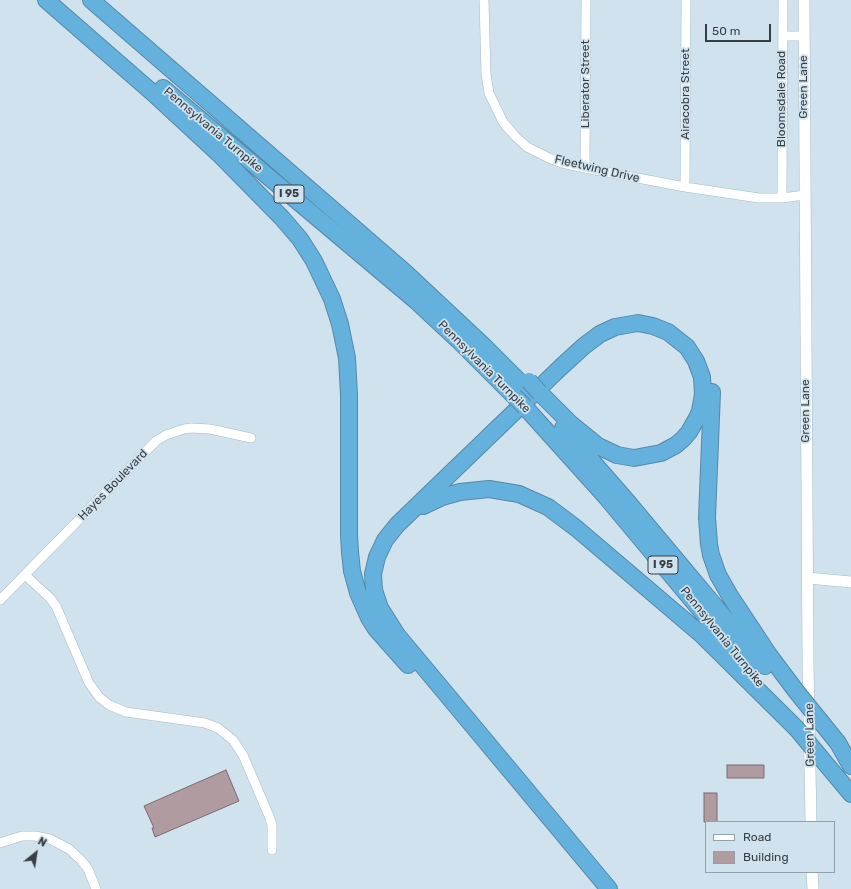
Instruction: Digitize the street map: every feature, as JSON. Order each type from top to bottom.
[{"type":"highway","points":[[46,0],[154,94],[254,188],[292,229],[316,266],[327,287],[336,312],[343,335],[347,358],[349,395],[349,535],[352,571],[358,593],[369,618],[376,629],[404,660],[505,781],[599,889]]},
{"type":"highway","name":"Pennsylvania Turnpike","points":[[58,0],[415,300],[460,342],[527,394],[569,455],[748,666],[796,728],[851,794]]},
{"type":"highway","name":"Pennsylvania Turnpike","points":[[91,0],[337,212],[446,310],[621,494],[796,697],[851,767]]},
{"type":"highway","points":[[404,660],[376,618],[367,599],[364,581],[365,572],[368,556],[375,540],[399,511],[578,342],[606,322],[622,317],[639,315],[658,319],[680,330],[692,341],[706,361],[712,394],[707,512],[707,531],[712,555],[718,575],[730,596],[796,697]]},
{"type":"highway","points":[[527,394],[577,429],[598,446],[617,455],[634,458],[661,453],[676,445],[683,439],[697,418],[700,411],[703,394],[702,377],[696,361],[687,347],[675,336],[661,328],[646,324],[630,324],[615,327],[593,339],[561,367],[408,515],[397,525],[380,548],[373,578],[374,590],[376,599],[384,615],[397,635],[609,889]]},
{"type":"highway","points":[[408,515],[425,504],[442,497],[469,490],[489,489],[509,492],[538,502],[576,528],[694,628],[796,728]]},
{"type":"street","name":"Fleetwing Drive","points":[[484,0],[488,86],[495,108],[503,122],[514,136],[527,147],[549,158],[585,168],[685,188],[769,198],[805,195]]},
{"type":"street","name":"Liberator Street","points":[[585,168],[586,0]]},
{"type":"street","name":"Airacobra Street","points":[[685,188],[686,0]]},
{"type":"street","name":"Bloomsdale Road","points":[[782,198],[783,0]]},
{"type":"street","name":"Green Lane","points":[[804,0],[811,821]]},
{"type":"street","points":[[783,36],[804,36]]},
{"type":"street","name":"Hayes Boulevard","points":[[0,600],[148,448],[166,435],[184,429],[203,428],[251,438]]},
{"type":"street","points":[[25,574],[50,598],[56,606],[89,683],[99,697],[109,705],[126,712],[204,723],[218,728],[233,740],[243,755],[269,816],[272,825],[272,850]]},
{"type":"street","points":[[808,578],[851,582]]},
{"type":"street","points":[[0,843],[22,836],[35,836],[50,839],[70,849],[81,860],[88,869],[96,889]]},
{"type":"street","points":[[812,873],[813,889]]},
{"type":"building","points":[[727,765],[764,765],[764,778],[727,778]]},
{"type":"building","points":[[226,770],[239,801],[155,837],[152,828],[154,828],[144,806]]},
{"type":"building","points":[[704,793],[717,793],[717,821],[704,822]]}]
